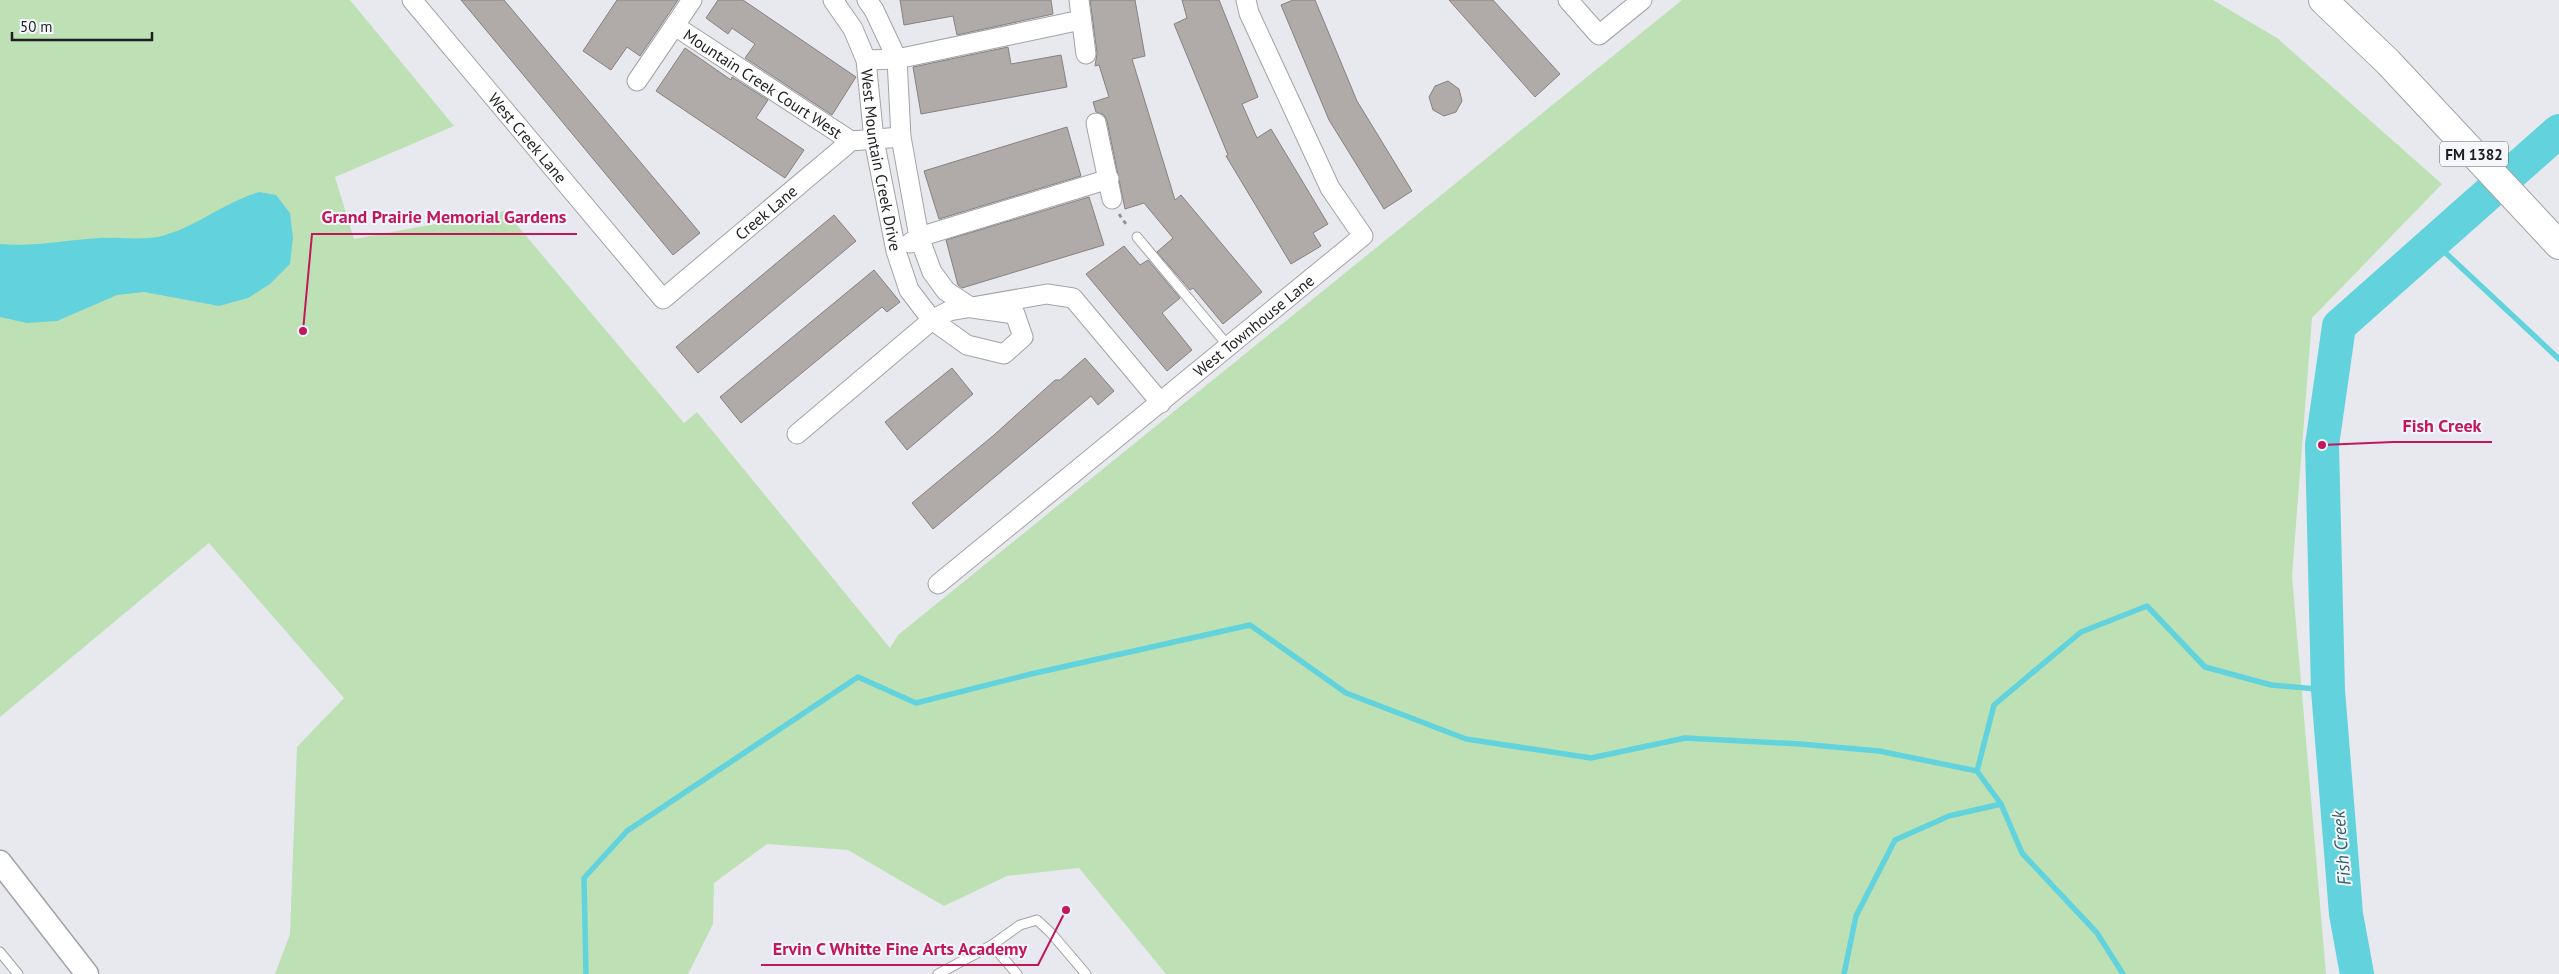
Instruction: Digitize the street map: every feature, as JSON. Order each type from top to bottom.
[{"type":"main road","name":"FM 1382","points":[[2323,0],[2388,62],[2559,245]]},
{"type":"street","name":"West Creek Lane","points":[[412,0],[662,299]]},
{"type":"street","name":"Mountain Creek Court West","points":[[637,81],[692,0]]},
{"type":"street","name":"West Mountain Creek Drive","points":[[833,0],[853,30],[866,60],[874,140],[896,251],[909,290],[932,320],[967,345],[1004,354],[1023,337],[1015,314],[972,308],[946,291],[936,277],[919,237],[901,137],[896,58],[874,10],[867,0]]},
{"type":"street","points":[[1079,0],[1086,54]]},
{"type":"street","name":"West Townhouse Lane","points":[[938,584],[1229,348],[1363,236],[1330,188],[1249,13],[1246,0]]},
{"type":"street","points":[[1568,0],[1599,35],[1642,0]]},
{"type":"street","points":[[866,60],[896,58],[1081,20]]},
{"type":"street","name":"Mountain Creek Court West","points":[[675,26],[851,142]]},
{"type":"street","points":[[1096,123],[1112,199]]},
{"type":"street","points":[[851,142],[901,137]]},
{"type":"street","name":"Creek Lane","points":[[662,299],[851,142]]},
{"type":"street","points":[[896,251],[919,237],[1109,179]]},
{"type":"street","name":"West Mountain Creek Drive","points":[[797,434],[932,320],[949,310],[972,308],[1048,294],[1073,298],[1161,403]]},
{"type":"street","points":[[0,862],[87,974]]},
{"type":"lane","points":[[1137,238],[1229,348]]},
{"type":"lane","points":[[938,974],[992,945],[1020,925],[1037,920],[1051,932],[1086,974]]},
{"type":"lane","points":[[992,945],[1017,974]]},
{"type":"lane","points":[[0,952],[18,974]]},
{"type":"path","points":[[1112,199],[1121,218],[1137,238]]},
{"type":"green space","points":[[0,0],[350,0],[454,126],[335,177],[354,239],[505,211],[684,423],[697,412],[890,648],[898,635],[1682,0],[2213,0],[2277,38],[2442,184],[2312,318],[2292,576],[2326,974],[1166,974],[1079,868],[1007,876],[944,906],[848,850],[767,844],[714,883],[713,924],[688,974],[275,974],[290,934],[297,747],[344,698],[209,543],[0,717]]},
{"type":"water","points":[[259,192],[276,195],[290,213],[293,238],[290,264],[270,284],[248,298],[219,306],[144,292],[117,295],[57,321],[27,323],[0,317],[0,244],[25,245],[100,238],[158,237],[177,231],[247,196]]},
{"type":"building","points":[[461,0],[504,0],[700,233],[673,255]]},
{"type":"building","points":[[617,0],[678,0],[640,56],[627,47],[611,70],[583,51]]},
{"type":"building","points":[[718,0],[743,0],[856,77],[832,115],[745,58],[755,44],[732,28],[728,34],[706,18]]},
{"type":"building","points":[[900,0],[1051,0],[1053,14],[957,35],[953,16],[904,25]]},
{"type":"building","points":[[1090,0],[1135,0],[1145,56],[1132,59],[1175,200],[1181,195],[1262,292],[1223,324],[1193,288],[1190,290],[1157,252],[1173,238],[1144,203],[1125,209],[1107,121],[1104,115],[1096,112],[1093,102],[1109,97],[1099,65],[1095,66],[1097,53]]},
{"type":"building","points":[[1182,0],[1219,0],[1258,97],[1242,104],[1257,138],[1271,129],[1328,224],[1313,233],[1321,246],[1291,264],[1226,156],[1228,155],[1174,24],[1187,18]]},
{"type":"building","points":[[1293,0],[1315,0],[1357,101],[1412,191],[1384,209],[1329,120],[1281,5]]},
{"type":"building","points":[[1449,0],[1493,0],[1560,74],[1535,97]]},
{"type":"building","points":[[1008,47],[1011,64],[1061,55],[1067,87],[921,114],[913,67]]},
{"type":"building","points":[[685,48],[731,80],[732,77],[768,100],[756,118],[804,150],[785,178],[656,91]]},
{"type":"building","points":[[1448,81],[1459,89],[1462,101],[1456,112],[1444,116],[1433,110],[1429,97],[1435,86]]},
{"type":"building","points":[[1067,127],[1081,176],[939,219],[924,171]]},
{"type":"building","points":[[1089,197],[1104,245],[962,288],[958,285],[946,240]]},
{"type":"building","points":[[834,215],[856,241],[698,373],[676,347]]},
{"type":"building","points":[[1124,246],[1140,265],[1148,260],[1180,298],[1162,313],[1192,350],[1167,371],[1086,274]]},
{"type":"building","points":[[874,270],[900,302],[887,312],[882,307],[741,423],[720,397]]},
{"type":"building","points":[[1085,358],[1114,391],[1098,405],[1091,396],[933,529],[912,503],[994,435],[1055,380],[1060,380]]},
{"type":"building","points":[[952,368],[973,394],[907,450],[885,422]]},
{"type":"waterway","name":"Fish Creek","points":[[2357,974],[2346,914],[2328,690],[2322,445],[2339,326],[2559,131]]},
{"type":"waterway","points":[[2435,243],[2559,359]]},
{"type":"waterway","points":[[2123,974],[2097,933],[2022,853],[2001,804],[1977,771],[1994,705],[2081,632],[2147,606],[2205,667],[2271,685],[2328,690]]},
{"type":"waterway","points":[[586,974],[584,878],[627,831],[858,677],[916,703],[1031,674],[1250,625],[1346,693],[1466,739],[1591,758],[1685,738],[1800,744],[1879,751],[1977,771]]},
{"type":"waterway","points":[[1844,974],[1856,916],[1895,840],[1949,816],[2001,804]]},
{"type":"place","name":"Grand Prairie Memorial Gardens","points":[[303,331]]},
{"type":"place","name":"Fish Creek","points":[[2322,445]]},
{"type":"place","name":"Ervin C Whitte Fine Arts Academy","points":[[1066,910]]}]
